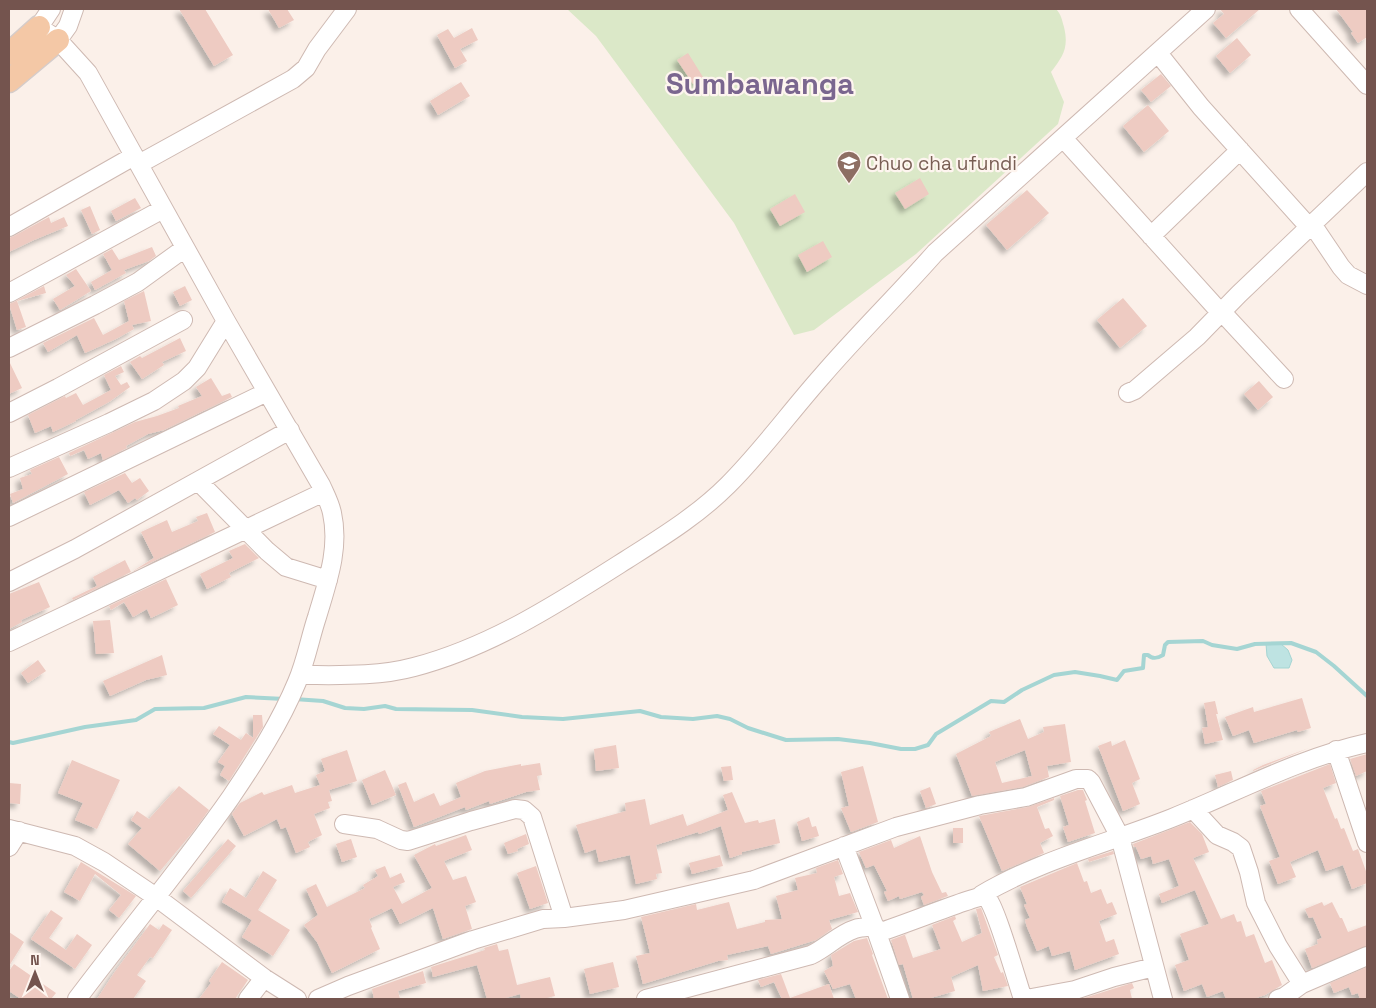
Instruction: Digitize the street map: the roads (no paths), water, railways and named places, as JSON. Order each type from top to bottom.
[{"type":"main road","points":[[9,54],[39,27]]},
{"type":"main road","points":[[9,81],[58,40]]},
{"type":"street","points":[[51,9],[39,27],[58,40],[88,73],[324,492],[332,511],[335,530],[334,552],[328,580],[300,675],[268,740],[195,847],[77,999]]},
{"type":"street","points":[[58,40],[68,26],[74,9]]},
{"type":"street","points":[[9,227],[293,79],[306,68],[317,49],[347,9]]},
{"type":"street","points":[[300,675],[368,675],[389,672],[414,668],[468,650],[528,619],[590,583],[685,522],[728,485],[857,336],[908,284],[935,253],[1206,9]]},
{"type":"street","points":[[1299,9],[1367,85]]},
{"type":"street","points":[[1158,53],[1201,107],[1311,225],[1348,275],[1367,285]]},
{"type":"street","points":[[1063,138],[1151,236],[1284,378]]},
{"type":"street","points":[[1151,236],[1240,150]]},
{"type":"street","points":[[1128,393],[1135,390],[1196,337],[1367,172]]},
{"type":"street","points":[[10,288],[163,209]]},
{"type":"street","points":[[9,348],[138,282],[185,248]]},
{"type":"street","points":[[9,413],[183,320]]},
{"type":"street","points":[[9,468],[154,401],[184,381],[197,368],[226,321]]},
{"type":"street","points":[[9,517],[267,392]]},
{"type":"street","points":[[9,582],[75,549],[199,482],[290,430]]},
{"type":"street","points":[[199,482],[267,551],[286,567],[328,580]]},
{"type":"street","points":[[9,642],[324,492]]},
{"type":"street","points":[[646,999],[811,955],[854,929],[890,930],[982,895],[999,885],[1050,863],[1193,809],[1252,783],[1336,750],[1367,743]]},
{"type":"street","points":[[1336,750],[1367,843]]},
{"type":"street","points":[[318,999],[473,940],[543,919],[624,910],[754,880],[896,827],[980,805],[1026,797],[1070,780],[1082,778],[1088,779],[1091,782],[1120,837],[1163,999]]},
{"type":"street","points":[[344,824],[377,829],[401,840],[408,841],[487,816],[515,809],[524,810],[532,818],[564,918]]},
{"type":"street","points":[[1193,809],[1217,835],[1241,848],[1256,903],[1274,939],[1302,984]]},
{"type":"street","points":[[9,847],[14,830],[75,846],[104,862],[156,897],[264,978],[297,999]]},
{"type":"street","points":[[844,846],[900,999]]},
{"type":"street","points":[[982,895],[989,898],[1027,999],[1075,990],[1114,977],[1154,967]]},
{"type":"street","points":[[1278,999],[1284,998],[1302,984],[1367,956]]},
{"type":"street","points":[[248,999],[264,978]]},
{"type":"water","points":[[1266,644],[1281,644],[1288,650],[1292,660],[1289,668],[1274,668],[1267,656]]},
{"type":"waterway","points":[[294,699],[323,701],[345,708],[364,709],[385,706],[396,709],[472,710],[522,717],[563,719],[640,711],[661,717],[693,719],[717,716],[786,740],[838,739],[901,749],[915,749],[928,745],[936,734],[991,701],[1004,702],[1022,690],[1054,675],[1075,672],[1117,680],[1124,671],[1143,668],[1144,655],[1152,658],[1163,655],[1165,645],[1168,642],[1203,641],[1212,645],[1237,649],[1255,644],[1291,643],[1316,652],[1367,696]]},
{"type":"waterway","points":[[9,742],[13,743],[85,727],[136,720],[155,709],[204,708],[246,697],[285,699]]},
{"type":"place","name":"Chuo cha ufundi","points":[[849,184]]},
{"type":"district","name":"Sumbawanga","points":[[760,84]]}]
